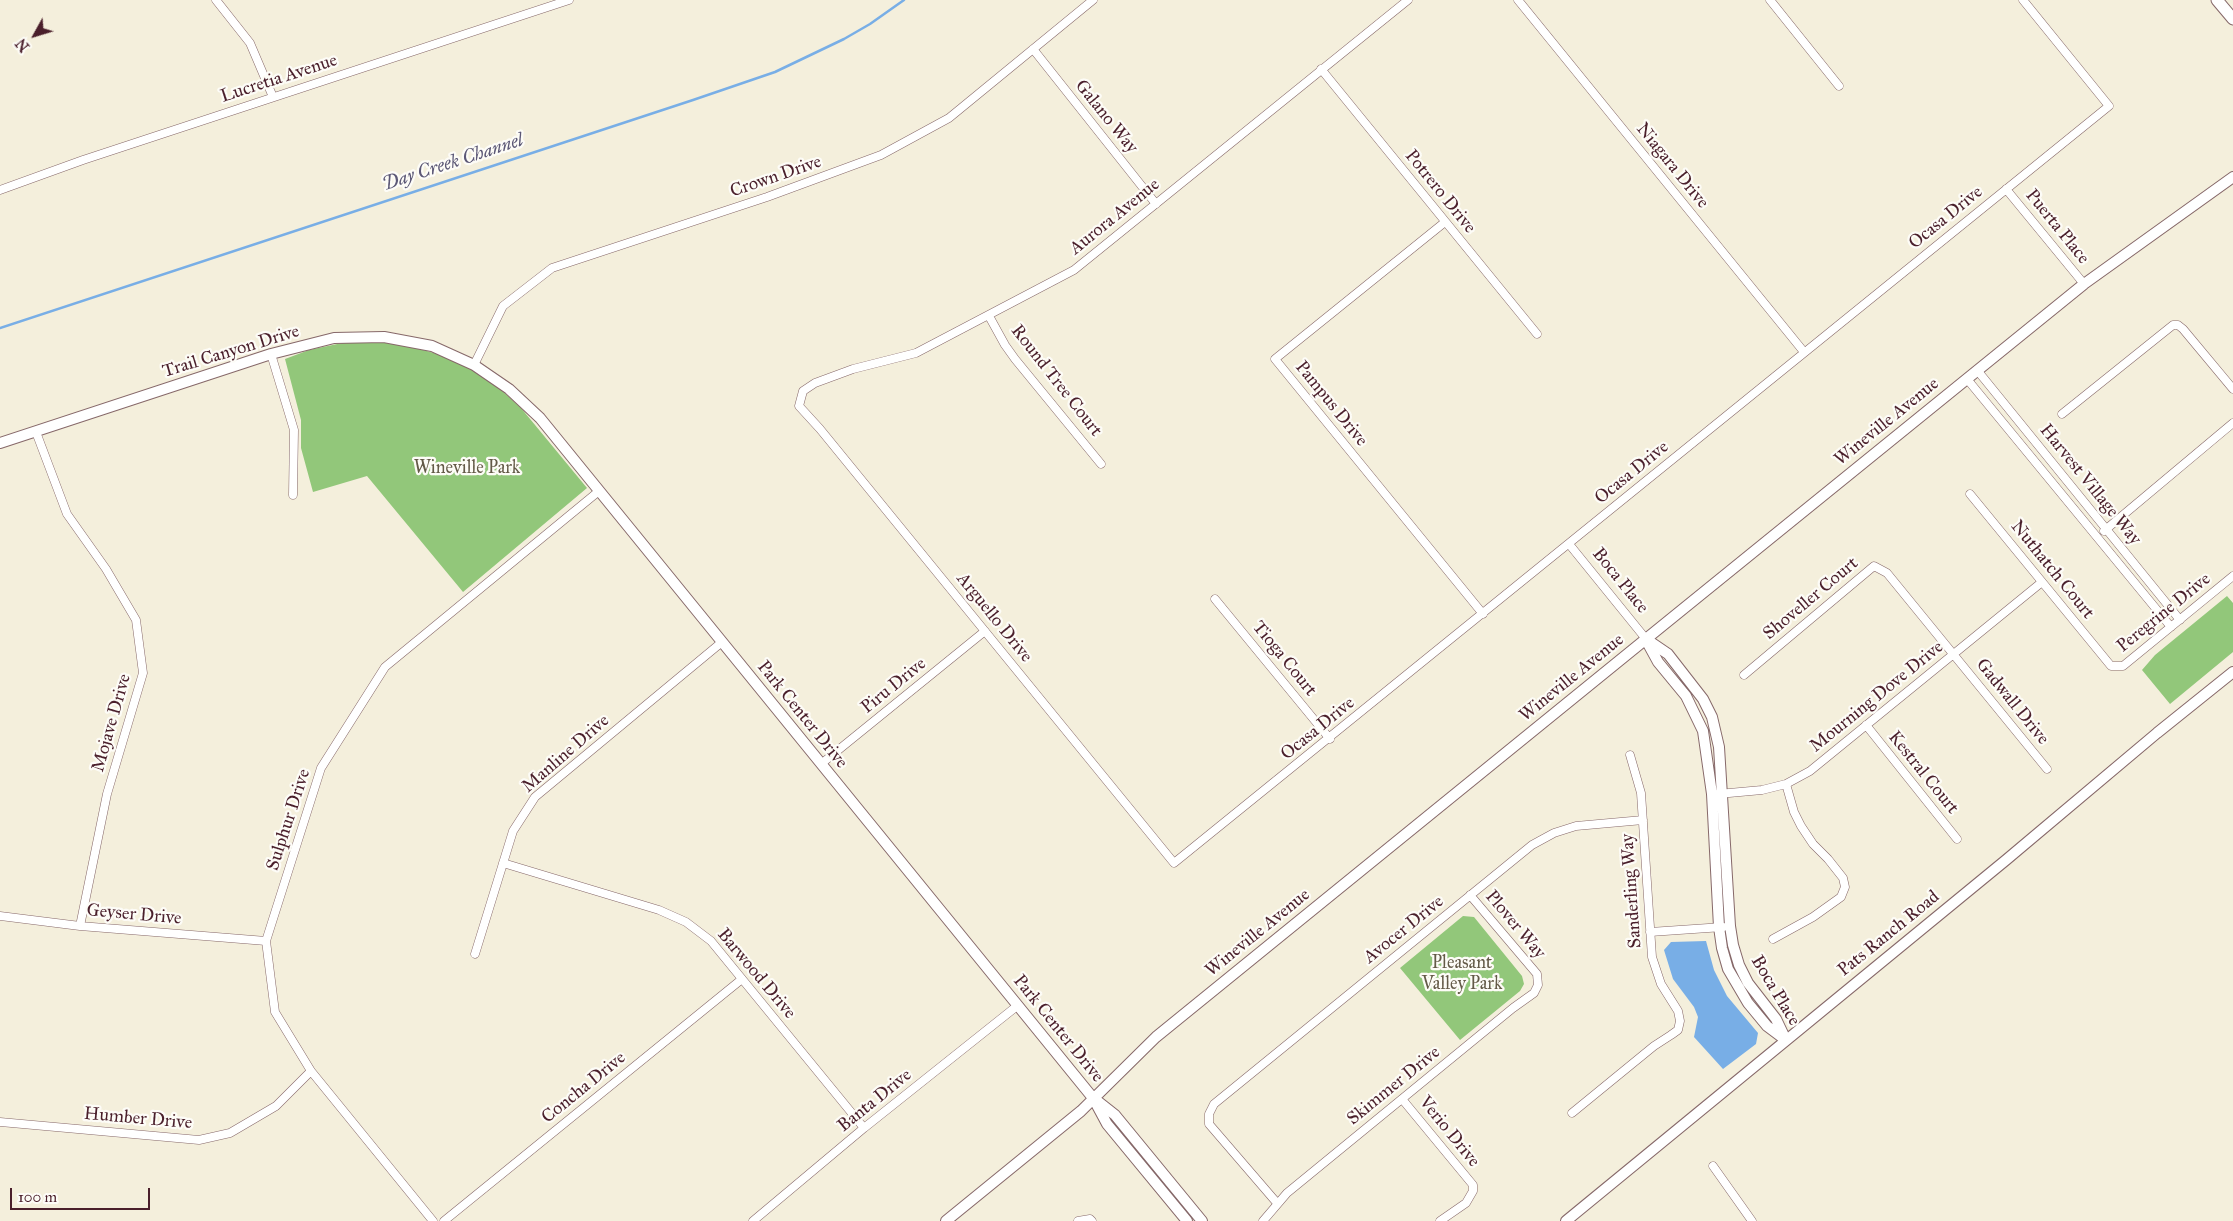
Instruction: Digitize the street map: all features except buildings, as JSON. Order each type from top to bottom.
[{"type":"main road","points":[[2218,0],[2233,19]]},
{"type":"street","points":[[216,0],[250,43],[273,97]]},
{"type":"street","name":"Lucretia Avenue","points":[[0,190],[83,160],[569,0]]},
{"type":"street","name":"Crown Drive","points":[[474,365],[503,306],[552,268],[767,197],[881,156],[949,118],[1093,0]]},
{"type":"street","name":"Aurora Avenue","points":[[803,391],[815,382],[853,369],[916,353],[1074,270],[1408,0]]},
{"type":"street","name":"Niagara Drive","points":[[1518,0],[1804,352]]},
{"type":"street","points":[[1770,0],[1839,86]]},
{"type":"street","name":"Ocasa Drive","points":[[1174,864],[2109,106],[2023,0]]},
{"type":"street","name":"Galano Way","points":[[1033,49],[1156,204]]},
{"type":"street","name":"Potrero Drive","points":[[1321,69],[1537,334]]},
{"type":"street","name":"Wineville Avenue","points":[[946,1221],[1093,1098],[1156,1037],[1977,370],[2084,284],[2233,177]]},
{"type":"street","name":"Puerta Place","points":[[2006,189],[2084,284]]},
{"type":"street","name":"Pampus Drive","points":[[1445,222],[1275,359],[1483,614]]},
{"type":"street","name":"Round Tree Court","points":[[989,316],[1010,352],[1101,464]]},
{"type":"street","points":[[2062,414],[2173,325],[2183,328],[2233,389]]},
{"type":"street","name":"Trail Canyon Drive","points":[[0,443],[271,354],[334,338],[384,336],[432,346],[474,365]]},
{"type":"street","points":[[271,354],[294,430],[293,496]]},
{"type":"street","name":"Park Center Drive","points":[[474,365],[509,388],[540,418],[600,490],[1093,1098],[1106,1124],[1186,1221]]},
{"type":"street","name":"Harvest Village Way","points":[[1977,370],[2180,620]]},
{"type":"street","name":"Harvest Village Way","points":[[1967,379],[2171,627]]},
{"type":"street","name":"Arguello Drive","points":[[803,391],[799,406],[820,429],[1174,864]]},
{"type":"street","points":[[2097,537],[2233,423]]},
{"type":"street","name":"Mojave Drive","points":[[36,432],[68,514],[106,569],[136,620],[143,673],[106,794],[80,926]]},
{"type":"street","name":"Sulphur Drive","points":[[433,1221],[311,1071],[275,1012],[266,940],[321,768],[385,667],[600,490]]},
{"type":"street","name":"Nuthatch Court","points":[[1970,494],[2110,666]]},
{"type":"street","name":"Boca Place","points":[[1569,544],[1646,639],[1668,654],[1703,699],[1712,717],[1719,747],[1717,794],[1725,927],[1739,965],[1756,996],[1776,1019],[1786,1040]]},
{"type":"street","name":"Shoveller Court","points":[[1744,675],[1874,566],[1887,573],[1954,654]]},
{"type":"street","name":"Peregrine Drive","points":[[2110,666],[2123,666],[2233,576]]},
{"type":"street","name":"Mourning Dove Drive","points":[[1717,794],[1762,790],[1786,784],[1810,771],[2042,582]]},
{"type":"street","name":"Tioga Court","points":[[1215,599],[1330,739]]},
{"type":"street","name":"Piru Drive","points":[[821,764],[985,631]]},
{"type":"street","name":"Manline Drive","points":[[475,954],[512,831],[520,817],[542,790],[722,642]]},
{"type":"street","name":"Gadwall Drive","points":[[1954,654],[2047,768]]},
{"type":"street","name":"Pats Ranch Road","points":[[1566,1221],[2233,672]]},
{"type":"street","name":"Kestral Court","points":[[1866,725],[1957,839]]},
{"type":"street","name":"Sanderling Way","points":[[1572,1114],[1654,1046],[1678,1030],[1680,1021],[1678,1011],[1667,996],[1657,974],[1652,957],[1641,793],[1630,755]]},
{"type":"street","points":[[1773,939],[1813,917],[1841,897],[1845,887],[1843,878],[1828,858],[1813,844],[1802,826],[1794,812],[1786,784]]},
{"type":"street","name":"Avocer Drive","points":[[1277,1203],[1209,1124],[1209,1114],[1214,1104],[1532,845],[1576,826],[1643,820]]},
{"type":"street","name":"Barwood Drive","points":[[503,864],[659,910],[686,922],[711,941],[864,1128]]},
{"type":"street","name":"Plover Way","points":[[1470,895],[1537,974]]},
{"type":"street","name":"Geyser Drive","points":[[0,916],[80,926],[266,940]]},
{"type":"street","points":[[1650,932],[1725,927]]},
{"type":"street","name":"Skimmer Drive","points":[[1263,1221],[1277,1203],[1513,1008],[1534,993],[1538,985],[1537,974]]},
{"type":"street","name":"Concha Drive","points":[[444,1221],[742,979]]},
{"type":"street","name":"Banta Drive","points":[[753,1221],[864,1128],[1018,1006]]},
{"type":"street","name":"Humber Drive","points":[[0,1122],[199,1140],[230,1133],[276,1106],[311,1071]]},
{"type":"street","name":"Park Center Drive","points":[[1093,1098],[1115,1115],[1202,1221]]},
{"type":"street","name":"Verio Drive","points":[[1402,1099],[1473,1185],[1473,1191],[1466,1203],[1440,1221]]},
{"type":"street","points":[[1713,1166],[1752,1221]]},
{"type":"street","points":[[1078,1221],[1091,1220]]},
{"type":"green space","name":"Wineville Park","points":[[379,342],[413,347],[451,358],[487,377],[521,408],[587,488],[463,592],[367,476],[313,492],[301,448],[301,420],[285,359],[309,350],[342,343]]},
{"type":"green space","points":[[2227,596],[2233,603],[2233,652],[2170,704],[2142,670],[2155,655]]},
{"type":"green space","name":"Pleasant Valley Park","points":[[1463,916],[1474,917],[1522,976],[1524,984],[1520,991],[1460,1040],[1400,968]]},
{"type":"water","points":[[1706,941],[1714,970],[1727,996],[1758,1033],[1756,1044],[1723,1069],[1694,1037],[1698,1017],[1694,1007],[1673,979],[1664,950],[1671,942]]},
{"type":"waterway","name":"Day Creek Channel","points":[[0,328],[775,72],[844,39],[870,24],[904,0]]}]
